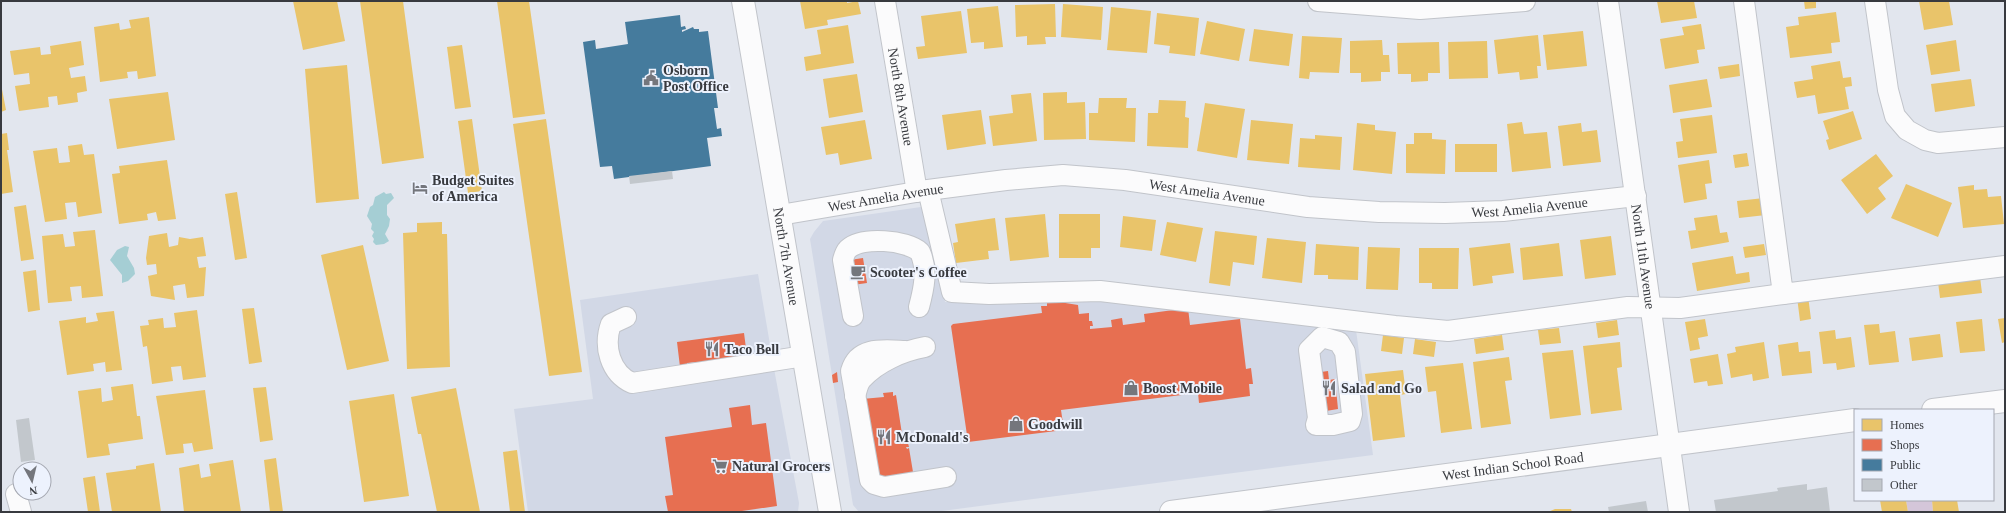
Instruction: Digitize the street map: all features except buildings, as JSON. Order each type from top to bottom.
[{"type":"main road","name":"North 7th Avenue","points":[[742,1],[830,512]]},
{"type":"main road","points":[[1941,409],[2005,401]]},
{"type":"main road","name":"West Indian School Road","points":[[1171,512],[1854,420]]},
{"type":"street","name":"North 8th Avenue","points":[[885,1],[923,191],[952,292],[989,294],[1100,291],[1448,331],[1628,307],[1651,308]]},
{"type":"street","points":[[1318,1],[1420,9],[1525,1]]},
{"type":"street","name":"North 11th Avenue","points":[[1608,1],[1679,512]]},
{"type":"street","points":[[1744,1],[1783,294]]},
{"type":"street","points":[[1875,1],[1888,90],[1895,116],[1907,130],[1925,140],[1938,143],[2005,137]]},
{"type":"street","name":"West Amelia Avenue","points":[[780,215],[923,191],[1006,180],[1063,175],[1125,180],[1308,207],[1379,212],[1445,213],[1503,211],[1636,196]]},
{"type":"street","points":[[853,316],[843,260],[849,248],[871,242],[897,242],[908,244],[920,252],[925,269],[924,288],[919,307]]},
{"type":"street","points":[[1651,308],[1680,308],[2005,266]]},
{"type":"street","points":[[626,317],[611,324],[608,337],[609,354],[614,369],[625,380],[632,383],[804,356]]},
{"type":"street","points":[[925,347],[905,351],[884,350],[858,357],[853,363],[851,371],[855,396],[870,480],[874,484],[884,487],[905,485],[946,477]]},
{"type":"shaded area","points":[[928,206],[945,302],[1101,297],[1356,330],[1373,455],[934,512],[859,512],[853,505],[810,239],[823,221]]},
{"type":"shaded area","points":[[758,274],[799,503],[798,512],[528,512],[514,409],[593,399],[580,300]]},
{"type":"shaded area","points":[[1906,501],[1932,501],[1933,512],[1908,512]]},
{"type":"water","points":[[384,192],[386,194],[391,193],[394,198],[387,205],[387,215],[390,219],[389,226],[385,234],[389,241],[384,244],[376,245],[373,242],[374,239],[372,236],[374,232],[371,229],[372,224],[367,216],[370,207],[373,205],[375,197]]},
{"type":"water","points":[[125,246],[129,247],[127,256],[134,268],[135,274],[128,281],[122,283],[122,275],[110,260],[117,250]]},
{"type":"place","name":"Osborn Post Office","points":[[651,78]]},
{"type":"place","name":"Budget Suites of America","points":[[420,188]]},
{"type":"place","name":"Scooter's Coffee","points":[[858,272]]},
{"type":"place","name":"Taco Bell","points":[[712,349]]},
{"type":"place","name":"Boost Mobile","points":[[1131,388]]},
{"type":"place","name":"Salad and Go","points":[[1329,388]]},
{"type":"place","name":"Goodwill","points":[[1016,424]]},
{"type":"place","name":"McDonald's","points":[[884,437]]},
{"type":"place","name":"Natural Grocers","points":[[720,466]]}]
